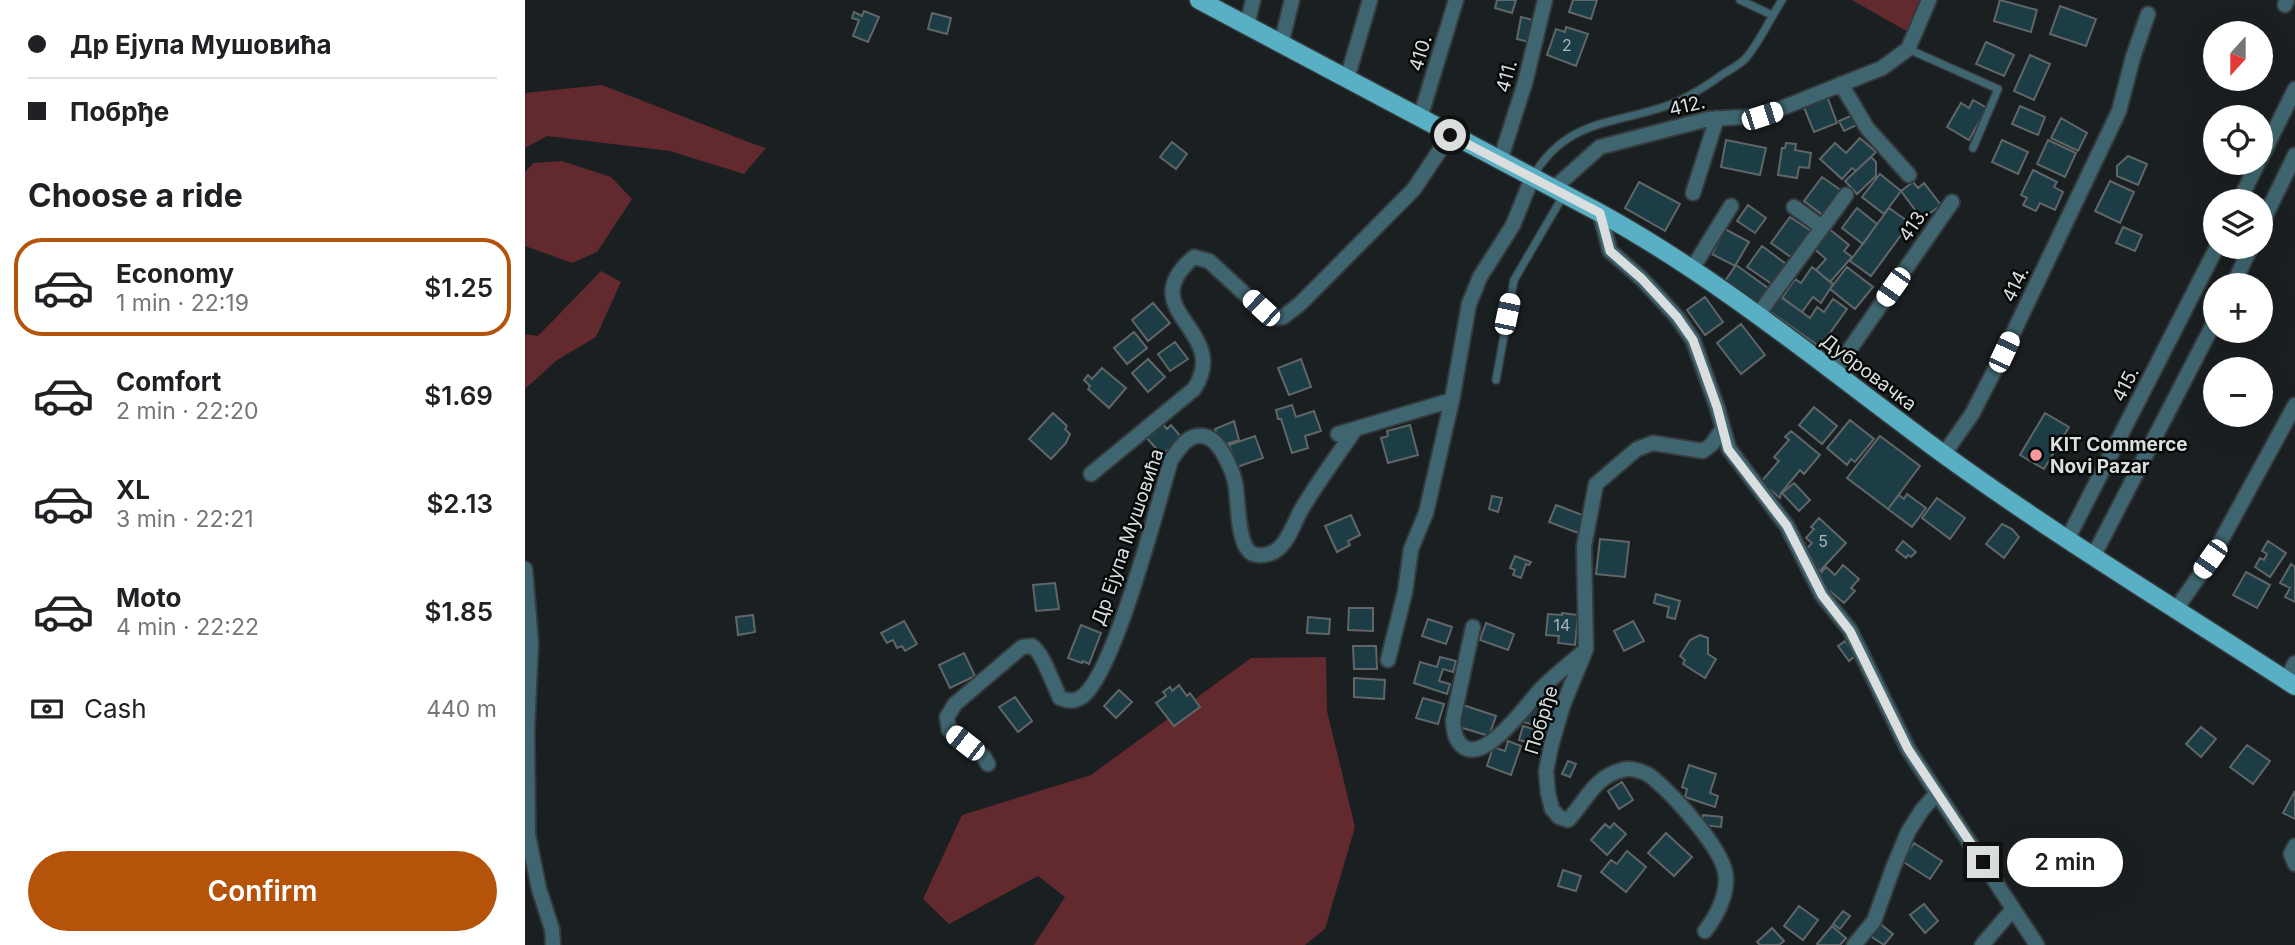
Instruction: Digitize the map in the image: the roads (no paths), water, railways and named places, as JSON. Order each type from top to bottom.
[{"type":"main road","points":[[1199,0],[1532,178]]},
{"type":"main road","name":"Дубровачка","points":[[1532,178],[1600,213],[1692,269],[1944,454],[2291,683]]},
{"type":"street","points":[[1247,26],[1253,0]]},
{"type":"street","points":[[1281,44],[1292,0]]},
{"type":"street","points":[[1347,79],[1370,0]]},
{"type":"street","name":"410.","points":[[1420,118],[1456,0]]},
{"type":"street","name":"411.","points":[[1500,161],[1525,83],[1545,0]]},
{"type":"street","points":[[1908,49],[1929,0]]},
{"type":"street","name":"414.","points":[[1944,454],[1972,414],[2004,352],[2119,111],[2148,14]]},
{"type":"street","name":"412.","points":[[1559,192],[1601,147],[1717,118],[1762,116],[1882,68],[1908,49]]},
{"type":"street","points":[[1841,84],[1867,128],[1909,175]]},
{"type":"street","points":[[2273,134],[2295,89]]},
{"type":"street","points":[[1693,193],[1717,118]]},
{"type":"street","points":[[1091,474],[1195,389],[1203,376],[1201,347],[1172,301],[1171,290],[1186,264],[1194,257],[1209,261],[1271,318],[1283,317],[1414,189],[1450,135]]},
{"type":"street","points":[[2273,200],[2295,155]]},
{"type":"street","points":[[1388,660],[1405,592],[1411,549],[1426,513],[1452,400],[1466,317],[1474,291],[1513,225],[1532,178]]},
{"type":"street","points":[[1757,316],[1846,195]]},
{"type":"street","name":"413.","points":[[1834,372],[1952,202]]},
{"type":"street","points":[[1692,269],[1731,206]]},
{"type":"street","points":[[1794,207],[1822,227]]},
{"type":"street","points":[[1600,213],[1610,251],[1642,279],[1693,340],[1728,449],[1787,526],[1822,595],[1850,631],[1908,749],[2037,945]]},
{"type":"street","name":"415.","points":[[2068,538],[2211,259]]},
{"type":"street","points":[[2094,555],[2204,343]]},
{"type":"street","points":[[1338,434],[1452,400]]},
{"type":"street","points":[[2176,609],[2210,559],[2295,405]]},
{"type":"street","name":"Побрђе","points":[[1705,931],[1715,918],[1726,877],[1719,853],[1708,836],[1651,776],[1625,768],[1608,775],[1594,784],[1568,820],[1559,817],[1552,809],[1546,771],[1563,705],[1586,649],[1584,546],[1596,484],[1637,449],[1653,443],[1703,450],[1712,444],[1723,428]]},
{"type":"street","name":"Др Ејупа Мушовића","points":[[988,764],[949,730],[947,717],[955,704],[1022,647],[1032,646],[1040,651],[1047,673],[1060,698],[1069,702],[1090,690],[1122,624],[1171,460],[1181,445],[1194,436],[1206,436],[1218,445],[1229,463],[1235,483],[1241,533],[1246,547],[1253,554],[1267,555],[1279,548],[1287,537],[1300,512],[1354,430]]},
{"type":"street","points":[[525,569],[531,643],[527,730],[528,835],[539,889],[552,929],[553,945]]},
{"type":"street","points":[[1473,627],[1453,720],[1458,742],[1475,751],[1492,743],[1543,687],[1586,649]]},
{"type":"street","points":[[2291,683],[2295,663]]},
{"type":"street","points":[[1854,945],[1874,921],[1909,832],[1922,810],[1937,793]]},
{"type":"street","points":[[2295,846],[2291,855],[2295,864]]},
{"type":"street","points":[[1982,945],[2014,909]]},
{"type":"lane","points":[[1740,0],[1772,15]]},
{"type":"lane","points":[[1532,178],[1556,146],[1578,132],[1604,122],[1667,106],[1703,88],[1744,59],[1783,0]]},
{"type":"lane","points":[[1908,49],[1999,89],[1973,148]]},
{"type":"lane","points":[[1496,380],[1514,280],[1559,192]]},
{"type":"place","name":"KIT Commerce Novi Pazar","points":[[2036,455]]}]
